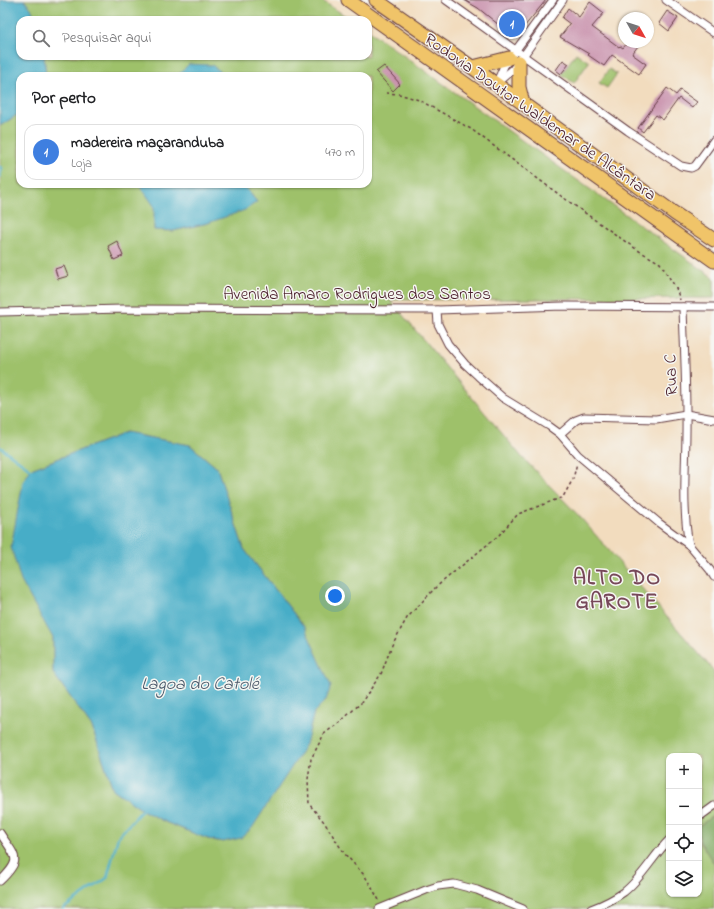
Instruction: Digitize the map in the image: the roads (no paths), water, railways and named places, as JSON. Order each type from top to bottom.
[{"type":"highway","name":"Rodovia Doutor Waldemar de Alcântara","points":[[348,0],[370,16]]},
{"type":"highway","name":"Rodovia Doutor Waldemar de Alcântara","points":[[376,0],[473,67],[714,240]]},
{"type":"highway","name":"Rodovia Doutor Waldemar de Alcântara","points":[[372,17],[714,261]]},
{"type":"highway","points":[[473,67],[517,57],[519,87],[523,103]]},
{"type":"street","points":[[446,0],[517,57],[681,166],[686,168],[695,166],[714,140]]},
{"type":"street","points":[[496,84],[513,69],[517,57],[553,0]]},
{"type":"street","points":[[496,84],[504,66],[517,57],[562,0]]},
{"type":"street","points":[[666,0],[714,33]]},
{"type":"street","name":"Avenida Amaro Rodrigues dos Santos","points":[[0,312],[123,309],[437,310],[564,306],[714,308]]},
{"type":"street","name":"Rua C","points":[[683,307],[686,414],[714,419]]},
{"type":"street","points":[[437,310],[438,324],[441,331],[454,351],[465,364],[503,398],[560,434],[578,455],[638,506],[689,545],[714,577]]},
{"type":"street","points":[[560,434],[576,420],[584,417],[656,419],[686,414],[686,529],[689,545]]},
{"type":"street","points":[[702,815],[714,806]]},
{"type":"street","points":[[0,833],[15,855],[13,867],[0,881]]},
{"type":"street","points":[[591,909],[624,892],[639,876],[658,850],[666,843]]},
{"type":"street","points":[[381,908],[438,886],[454,884],[477,890],[523,909]]},
{"type":"water","points":[[0,0],[24,0],[31,8],[34,16],[16,16],[16,60],[44,60],[46,72],[16,72],[16,116],[0,126]]},
{"type":"water","points":[[189,64],[212,65],[220,72],[181,72]]},
{"type":"water","points":[[142,188],[246,188],[257,202],[245,210],[208,223],[173,231],[154,230],[154,206]]},
{"type":"water","name":"Lagoa do Catolé","points":[[125,433],[190,445],[217,468],[244,549],[305,628],[331,686],[326,700],[314,712],[306,744],[252,828],[241,838],[223,842],[208,839],[165,822],[142,810],[113,789],[92,727],[53,673],[53,638],[21,581],[11,547],[23,482],[31,469]]},
{"type":"waterway","points":[[0,167],[2,168],[0,176]]},
{"type":"waterway","points":[[0,447],[33,471]]},
{"type":"waterway","points":[[63,909],[107,878],[118,837],[143,808]]},
{"type":"place","name":"madereira maçaranduba","points":[[512,24]]},
{"type":"district","name":"ALTO DO GAROTE","points":[[617,589]]}]
